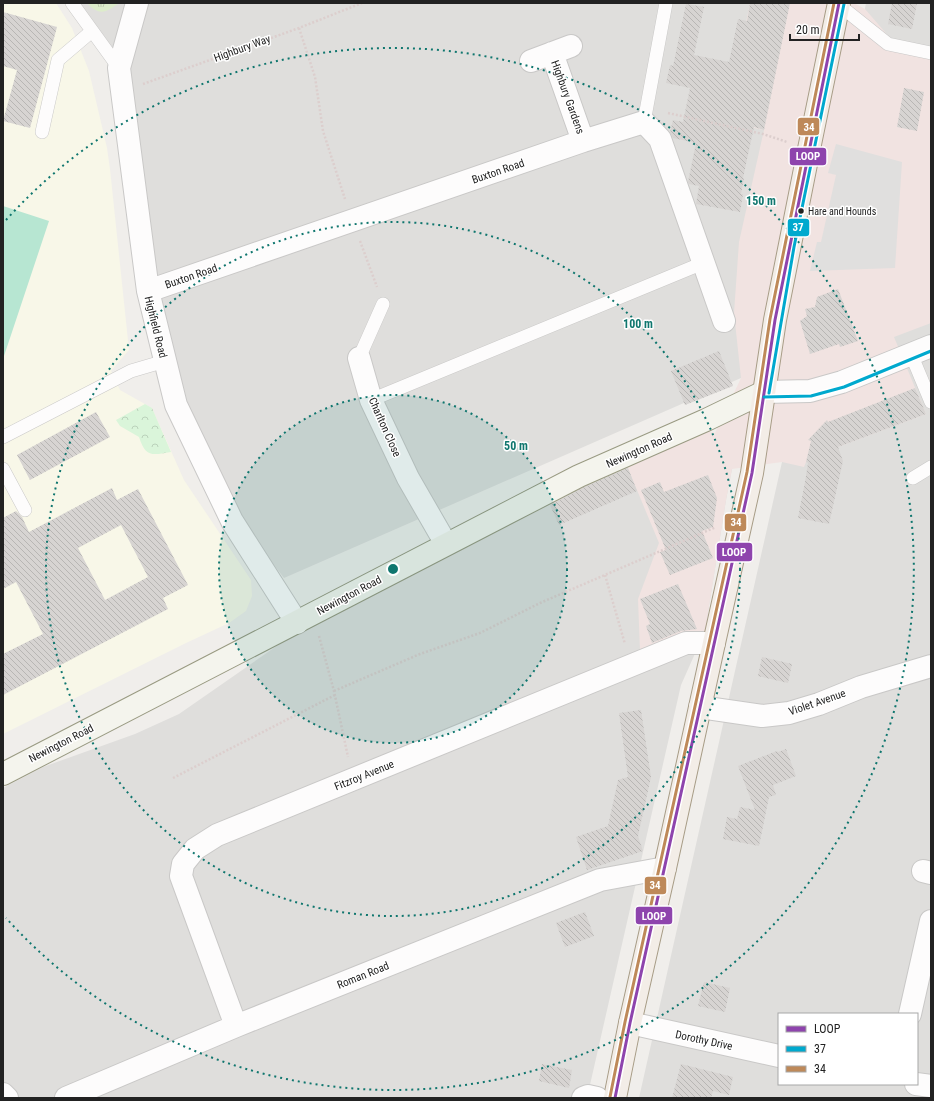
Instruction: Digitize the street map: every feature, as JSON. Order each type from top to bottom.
[{"type":"main road","points":[[615,1098],[630,1023],[666,868],[752,473],[775,320],[839,4]]},
{"type":"main road","name":"Newington Road","points":[[3,774],[579,476],[706,420],[764,392]]},
{"type":"street","name":"Highfield Road","points":[[137,3],[119,68],[148,291],[176,405],[232,521],[305,618]]},
{"type":"street","name":"Highbury Gardens","points":[[531,61],[561,50],[583,141]]},
{"type":"street","name":"Buxton Road","points":[[148,291],[583,141],[645,115]]},
{"type":"street","points":[[645,115],[660,139],[724,321]]},
{"type":"street","points":[[764,392],[810,390],[836,384],[931,346]]},
{"type":"street","name":"Charlton Close","points":[[359,358],[371,400],[408,478],[446,544]]},
{"type":"street","name":"Fitzroy Avenue","points":[[236,1026],[181,876],[183,864],[195,849],[217,835],[686,643],[714,643]]},
{"type":"street","name":"Violet Avenue","points":[[700,707],[762,716],[789,713],[819,704],[861,687],[931,666]]},
{"type":"street","name":"Roman Road","points":[[66,1098],[236,1026],[600,880],[666,868]]},
{"type":"street","points":[[910,1013],[931,921]]},
{"type":"street","name":"Dorothy Drive","points":[[630,1023],[778,1056]]},
{"type":"street","points":[[918,1084],[931,1086]]},
{"type":"street","points":[[3,1094],[7,1098]]},
{"type":"street","points":[[583,1098],[588,1096],[597,1098]]},
{"type":"lane","points":[[72,3],[119,68]]},
{"type":"lane","points":[[645,115],[666,3]]},
{"type":"lane","points":[[839,4],[888,44],[931,53]]},
{"type":"lane","points":[[42,132],[58,60],[92,32]]},
{"type":"lane","points":[[371,400],[703,263]]},
{"type":"lane","name":"Charlton Close","points":[[359,358],[383,304]]},
{"type":"lane","points":[[911,354],[931,402]]},
{"type":"lane","points":[[3,437],[131,371],[165,360]]},
{"type":"lane","points":[[914,478],[931,467]]},
{"type":"lane","points":[[3,469],[25,510]]},
{"type":"path","name":"Highbury Way","points":[[122,91],[299,28],[362,3]]},
{"type":"path","points":[[299,28],[315,77],[323,131],[383,304]]},
{"type":"path","points":[[645,115],[763,134],[809,149]]},
{"type":"path","points":[[334,691],[420,654],[480,632],[540,603],[742,516]]},
{"type":"path","points":[[605,575],[631,665]]},
{"type":"path","points":[[305,618],[334,691],[353,780]]},
{"type":"path","points":[[173,778],[335,695]]},
{"type":"shaded area","points":[[3,3],[56,3],[72,28],[89,71],[107,148],[110,169],[129,350],[111,371],[120,390],[152,408],[184,480],[251,580],[252,596],[246,611],[229,623],[3,734]]},
{"type":"shaded area","points":[[73,3],[815,3],[741,378],[284,578],[263,551],[239,514],[185,405],[159,316],[129,98]]},
{"type":"shaded area","points":[[750,3],[854,3],[865,9],[891,39],[931,48],[931,323],[894,337],[926,414],[838,447],[832,469],[806,462],[804,467],[782,462],[732,469],[705,631],[640,651],[638,599],[659,543],[627,466],[706,430],[715,433],[741,378],[734,313],[739,242],[764,130],[726,122]]},
{"type":"shaded area","points":[[866,3],[931,3],[931,1098],[639,1098],[782,462]]},
{"type":"shaded area","points":[[836,144],[902,162],[895,268],[810,271],[817,242],[821,242],[836,175],[828,173]]},
{"type":"shaded area","points":[[627,466],[732,469],[705,631],[681,685],[587,1098],[3,1098],[3,788],[43,767],[135,734],[179,714],[281,643],[316,623],[548,500]]},
{"type":"green space","points":[[87,3],[119,3],[103,12],[95,10]]},
{"type":"green space","points":[[3,206],[49,221],[3,359]]},
{"type":"green space","points":[[145,404],[152,408],[171,452],[150,454],[144,449],[139,437],[120,426],[116,420]]},
{"type":"building","points":[[750,3],[790,3],[764,130],[754,127],[743,178],[741,194],[743,194],[740,212],[696,204],[699,186],[689,184],[688,182],[696,143],[673,138],[670,132],[673,120],[683,122],[690,88],[666,83],[670,65],[673,66],[686,4],[704,7],[694,55],[729,62],[738,19],[747,21]]},
{"type":"building","points":[[892,3],[917,3],[912,29],[888,24]]},
{"type":"building","points":[[3,12],[57,27],[30,128],[3,121],[17,70],[3,66]]},
{"type":"building","points":[[904,88],[924,92],[917,131],[897,127]]},
{"type":"building","points":[[838,289],[858,341],[840,347],[839,344],[810,354],[800,321],[807,316],[805,309],[815,307],[817,297]]},
{"type":"building","points":[[719,351],[733,386],[685,405],[671,371]]},
{"type":"building","points":[[915,388],[926,414],[838,447],[843,461],[829,524],[798,518],[808,463],[806,462],[811,441],[808,440],[827,420],[828,422]]},
{"type":"building","points":[[96,412],[110,437],[30,480],[17,455]]},
{"type":"building","points":[[628,468],[637,491],[559,525],[550,505],[584,487]]},
{"type":"building","points":[[708,475],[717,498],[713,527],[702,531],[713,558],[670,575],[660,552],[666,550],[641,490],[660,482],[664,492]]},
{"type":"building","points":[[112,488],[117,500],[138,489],[188,585],[163,598],[168,609],[3,695],[3,654],[43,634],[16,582],[3,589],[3,518],[16,511],[22,517],[29,532]],"holes":[[[121,525],[148,577],[105,600],[78,548]]]},
{"type":"building","points":[[678,584],[697,629],[681,631],[652,643],[646,626],[650,624],[640,599]]},
{"type":"building","points":[[762,657],[792,664],[788,683],[758,676]]},
{"type":"building","points":[[641,710],[651,777],[638,836],[643,851],[587,870],[576,837],[608,826],[618,780],[628,777],[619,713]]},
{"type":"building","points":[[786,749],[796,776],[773,785],[776,795],[769,797],[759,846],[723,839],[727,817],[737,819],[740,807],[755,810],[738,766]]},
{"type":"building","points":[[585,912],[594,936],[565,947],[556,923]]},
{"type":"building","points":[[704,982],[730,988],[725,1012],[698,1006]]},
{"type":"building","points":[[542,1064],[572,1070],[569,1088],[539,1081]]},
{"type":"building","points":[[681,1064],[733,1077],[729,1095],[713,1091],[711,1098],[672,1098]]},
{"type":"transit line","name":"34","points":[[610,1097],[625,1022],[747,472],[770,319],[834,3]]},
{"type":"transit line","name":"LOOP","points":[[615,1098],[630,1023],[752,473],[775,320],[839,3]]},
{"type":"transit line","name":"37","points":[[769,393],[794,247],[844,4]]},
{"type":"transit line","name":"37","points":[[764,397],[811,396],[844,387],[931,351]]},
{"type":"place","name":"Hare and Hounds","points":[[801,211]]}]
